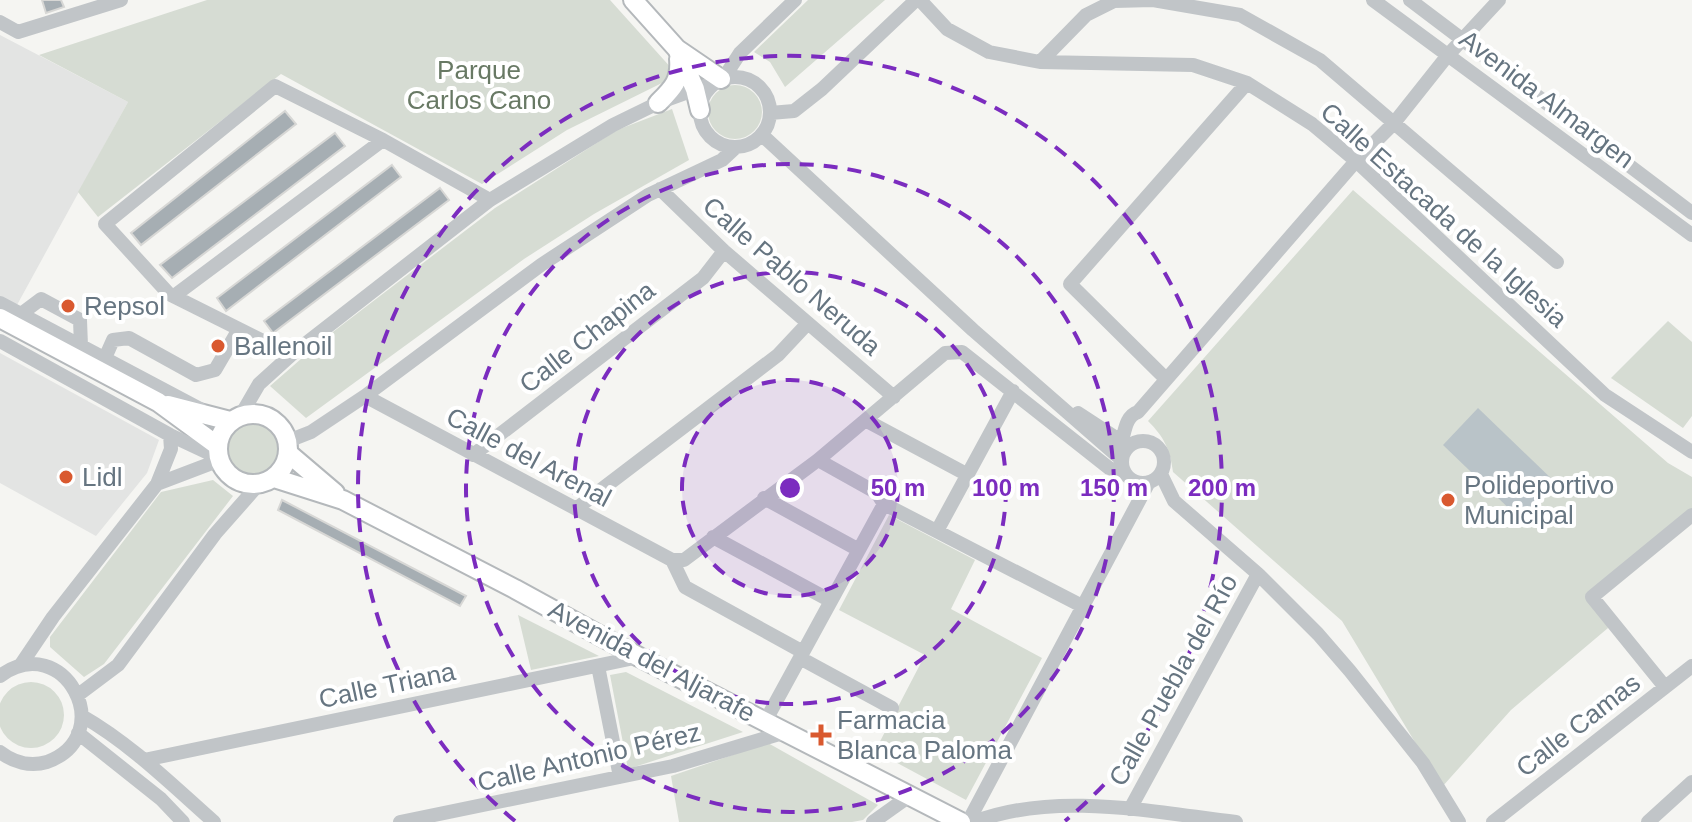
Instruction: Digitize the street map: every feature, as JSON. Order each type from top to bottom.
[{"type":"main road","points":[[633,0],[677,49],[720,80]]},
{"type":"main road","points":[[677,49],[695,89],[700,110]]},
{"type":"main road","points":[[658,103],[677,84],[680,70],[677,49]]},
{"type":"main road","points":[[0,318],[158,402],[219,455],[230,476],[239,481],[267,481],[281,471],[288,447],[283,430],[265,415],[253,413],[235,418],[158,402]]},
{"type":"main road","points":[[219,455],[224,428],[235,418]]},
{"type":"main road","name":"Avenida del Aljarafe","points":[[288,447],[343,500]]},
{"type":"main road","name":"Avenida del Aljarafe","points":[[267,481],[343,500],[639,657],[961,822]]},
{"type":"street","points":[[0,22],[18,32],[86,5],[121,0]]},
{"type":"street","points":[[235,418],[259,384],[291,355],[490,200],[613,125],[695,89],[720,80],[744,77],[755,82],[769,101],[768,125],[762,135],[736,147],[714,140],[706,132],[700,110],[706,92],[720,80],[740,53],[795,0]]},
{"type":"street","points":[[770,113],[794,111],[918,0]]},
{"type":"street","name":"Calle Estacada de la Iglesia","points":[[918,0],[947,29],[989,52],[1040,62],[1193,65],[1247,83],[1312,124],[1356,161],[1605,395],[1692,452]]},
{"type":"street","points":[[1040,62],[1086,15],[1114,1],[1153,0],[1240,15],[1320,60],[1557,262]]},
{"type":"street","name":"Avenida Almargen","points":[[1373,0],[1692,235]]},
{"type":"street","name":"Avenida Almargen","points":[[1410,0],[1692,213]]},
{"type":"street","points":[[1127,452],[1138,412],[1499,0]]},
{"type":"street","points":[[1166,379],[1070,284],[1247,83]]},
{"type":"street","points":[[291,355],[174,296],[105,224],[275,86],[383,140],[490,200]]},
{"type":"street","points":[[762,135],[973,330],[1066,409],[1076,412],[1127,452],[1138,483],[1155,478]]},
{"type":"street","points":[[174,296],[383,140]]},
{"type":"street","points":[[288,447],[365,396],[541,265],[660,189],[722,160],[736,147]]},
{"type":"street","name":"Calle Pablo Neruda","points":[[660,189],[724,251],[894,397]]},
{"type":"street","name":"Calle Chapina","points":[[473,455],[703,278],[724,251]]},
{"type":"street","points":[[21,314],[41,299],[80,320],[81,346]]},
{"type":"street","points":[[0,303],[207,413]]},
{"type":"street","points":[[577,508],[778,355],[808,323]]},
{"type":"street","points":[[105,358],[113,340],[129,338],[196,375],[215,370],[239,329]]},
{"type":"street","points":[[0,341],[170,435],[219,455]]},
{"type":"street","points":[[892,708],[685,587],[672,560],[684,560],[818,460],[945,353],[962,352],[1109,468],[1127,452],[1150,442],[1162,451],[1164,467],[1084,607],[971,822]]},
{"type":"street","points":[[937,531],[1013,391]]},
{"type":"street","name":"Calle del Arenal","points":[[365,396],[672,560]]},
{"type":"street","points":[[867,421],[968,475]]},
{"type":"street","points":[[20,666],[53,617],[157,484],[171,449],[170,435]]},
{"type":"street","points":[[157,484],[219,455]]},
{"type":"street","points":[[818,460],[877,493],[884,504],[1084,607]]},
{"type":"street","points":[[1155,478],[1174,501],[1258,574],[1318,634],[1423,763],[1459,822]]},
{"type":"street","points":[[78,695],[118,665],[216,531],[267,481]]},
{"type":"street","points":[[764,498],[859,550]]},
{"type":"street","points":[[766,720],[884,504]]},
{"type":"street","points":[[1665,687],[1592,597],[1692,515]]},
{"type":"street","points":[[713,537],[831,601]]},
{"type":"street","name":"Calle Puebla del Río","points":[[1130,809],[1258,574]]},
{"type":"street","name":"Calle Triana","points":[[144,760],[639,657]]},
{"type":"street","points":[[0,676],[20,666],[34,664],[60,673],[78,695],[82,716],[78,733],[69,748],[56,758],[41,764],[24,764],[8,759],[0,752]]},
{"type":"street","points":[[598,666],[620,777]]},
{"type":"street","name":"Calle Camas","points":[[1493,822],[1692,666]]},
{"type":"street","points":[[82,716],[102,727],[144,760],[214,822]]},
{"type":"street","name":"Calle Antonio Pérez","points":[[400,822],[673,766],[786,732]]},
{"type":"street","points":[[78,733],[161,799],[183,822]]},
{"type":"street","points":[[1648,822],[1692,782]]},
{"type":"street","points":[[873,822],[908,797]]},
{"type":"street","points":[[971,822],[997,813],[1064,807],[1130,809],[1236,822]]},
{"type":"shaded area","points":[[0,35],[128,102],[17,305],[0,296]]},
{"type":"shaded area","points":[[0,353],[159,440],[147,473],[96,536],[0,483]]},
{"type":"shaded area","points":[[1478,408],[1557,484],[1522,521],[1443,445]]},
{"type":"green space","name":"Parque Carlos Cano","points":[[207,0],[610,0],[673,70],[664,82],[567,130],[482,184],[281,74],[98,217],[78,192],[128,102],[39,55]]},
{"type":"green space","points":[[808,0],[885,0],[785,87],[770,62],[754,52]]},
{"type":"green space","points":[[735,85],[754,93],[762,112],[754,131],[735,139],[716,131],[708,112],[716,93]]},
{"type":"green space","points":[[672,109],[689,160],[594,214],[524,259],[306,418],[270,386],[325,338],[495,208],[617,130]]},
{"type":"green space","name":"Polideportivo Municipal","points":[[1353,190],[1668,463],[1692,477],[1692,522],[1601,598],[1608,628],[1511,710],[1442,787],[1342,621],[1173,472],[1165,444],[1148,421]]},
{"type":"green space","points":[[1668,321],[1692,342],[1692,416],[1683,428],[1611,378]]},
{"type":"green space","points":[[253,420],[272,429],[281,448],[272,467],[253,476],[234,467],[225,448],[234,429]]},
{"type":"green space","points":[[213,480],[233,496],[104,664],[84,677],[50,647],[50,637],[161,492]]},
{"type":"green space","points":[[889,515],[975,560],[951,609],[1042,658],[966,800],[875,751],[925,655],[839,610]]},
{"type":"green space","points":[[518,615],[599,656],[531,670]]},
{"type":"green space","points":[[626,672],[743,732],[628,769],[610,675]]},
{"type":"green space","points":[[31,682],[44,684],[54,692],[62,702],[62,728],[54,738],[44,746],[31,748],[18,746],[8,738],[0,728],[-2,715],[0,702],[8,692],[18,684]]},
{"type":"green space","points":[[768,743],[878,805],[863,820],[852,822],[679,822],[671,776]]},
{"type":"building","points":[[42,0],[61,0],[64,7],[46,13]]},
{"type":"building","points":[[285,111],[296,124],[141,245],[131,233]]},
{"type":"building","points":[[335,133],[345,146],[172,278],[160,265]]},
{"type":"building","points":[[392,165],[401,177],[226,311],[217,298]]},
{"type":"building","points":[[440,188],[449,200],[273,333],[264,321]]},
{"type":"building","points":[[282,500],[466,596],[460,606],[278,510]]},
{"type":"place","name":"Repsol","points":[[68,306]]},
{"type":"place","name":"Ballenoil","points":[[218,346]]},
{"type":"place","name":"Lidl","points":[[66,477]]},
{"type":"place","name":"Polideportivo Municipal","points":[[1448,500]]},
{"type":"place","name":"Farmacia Blanca Paloma","points":[[821,735]]}]
